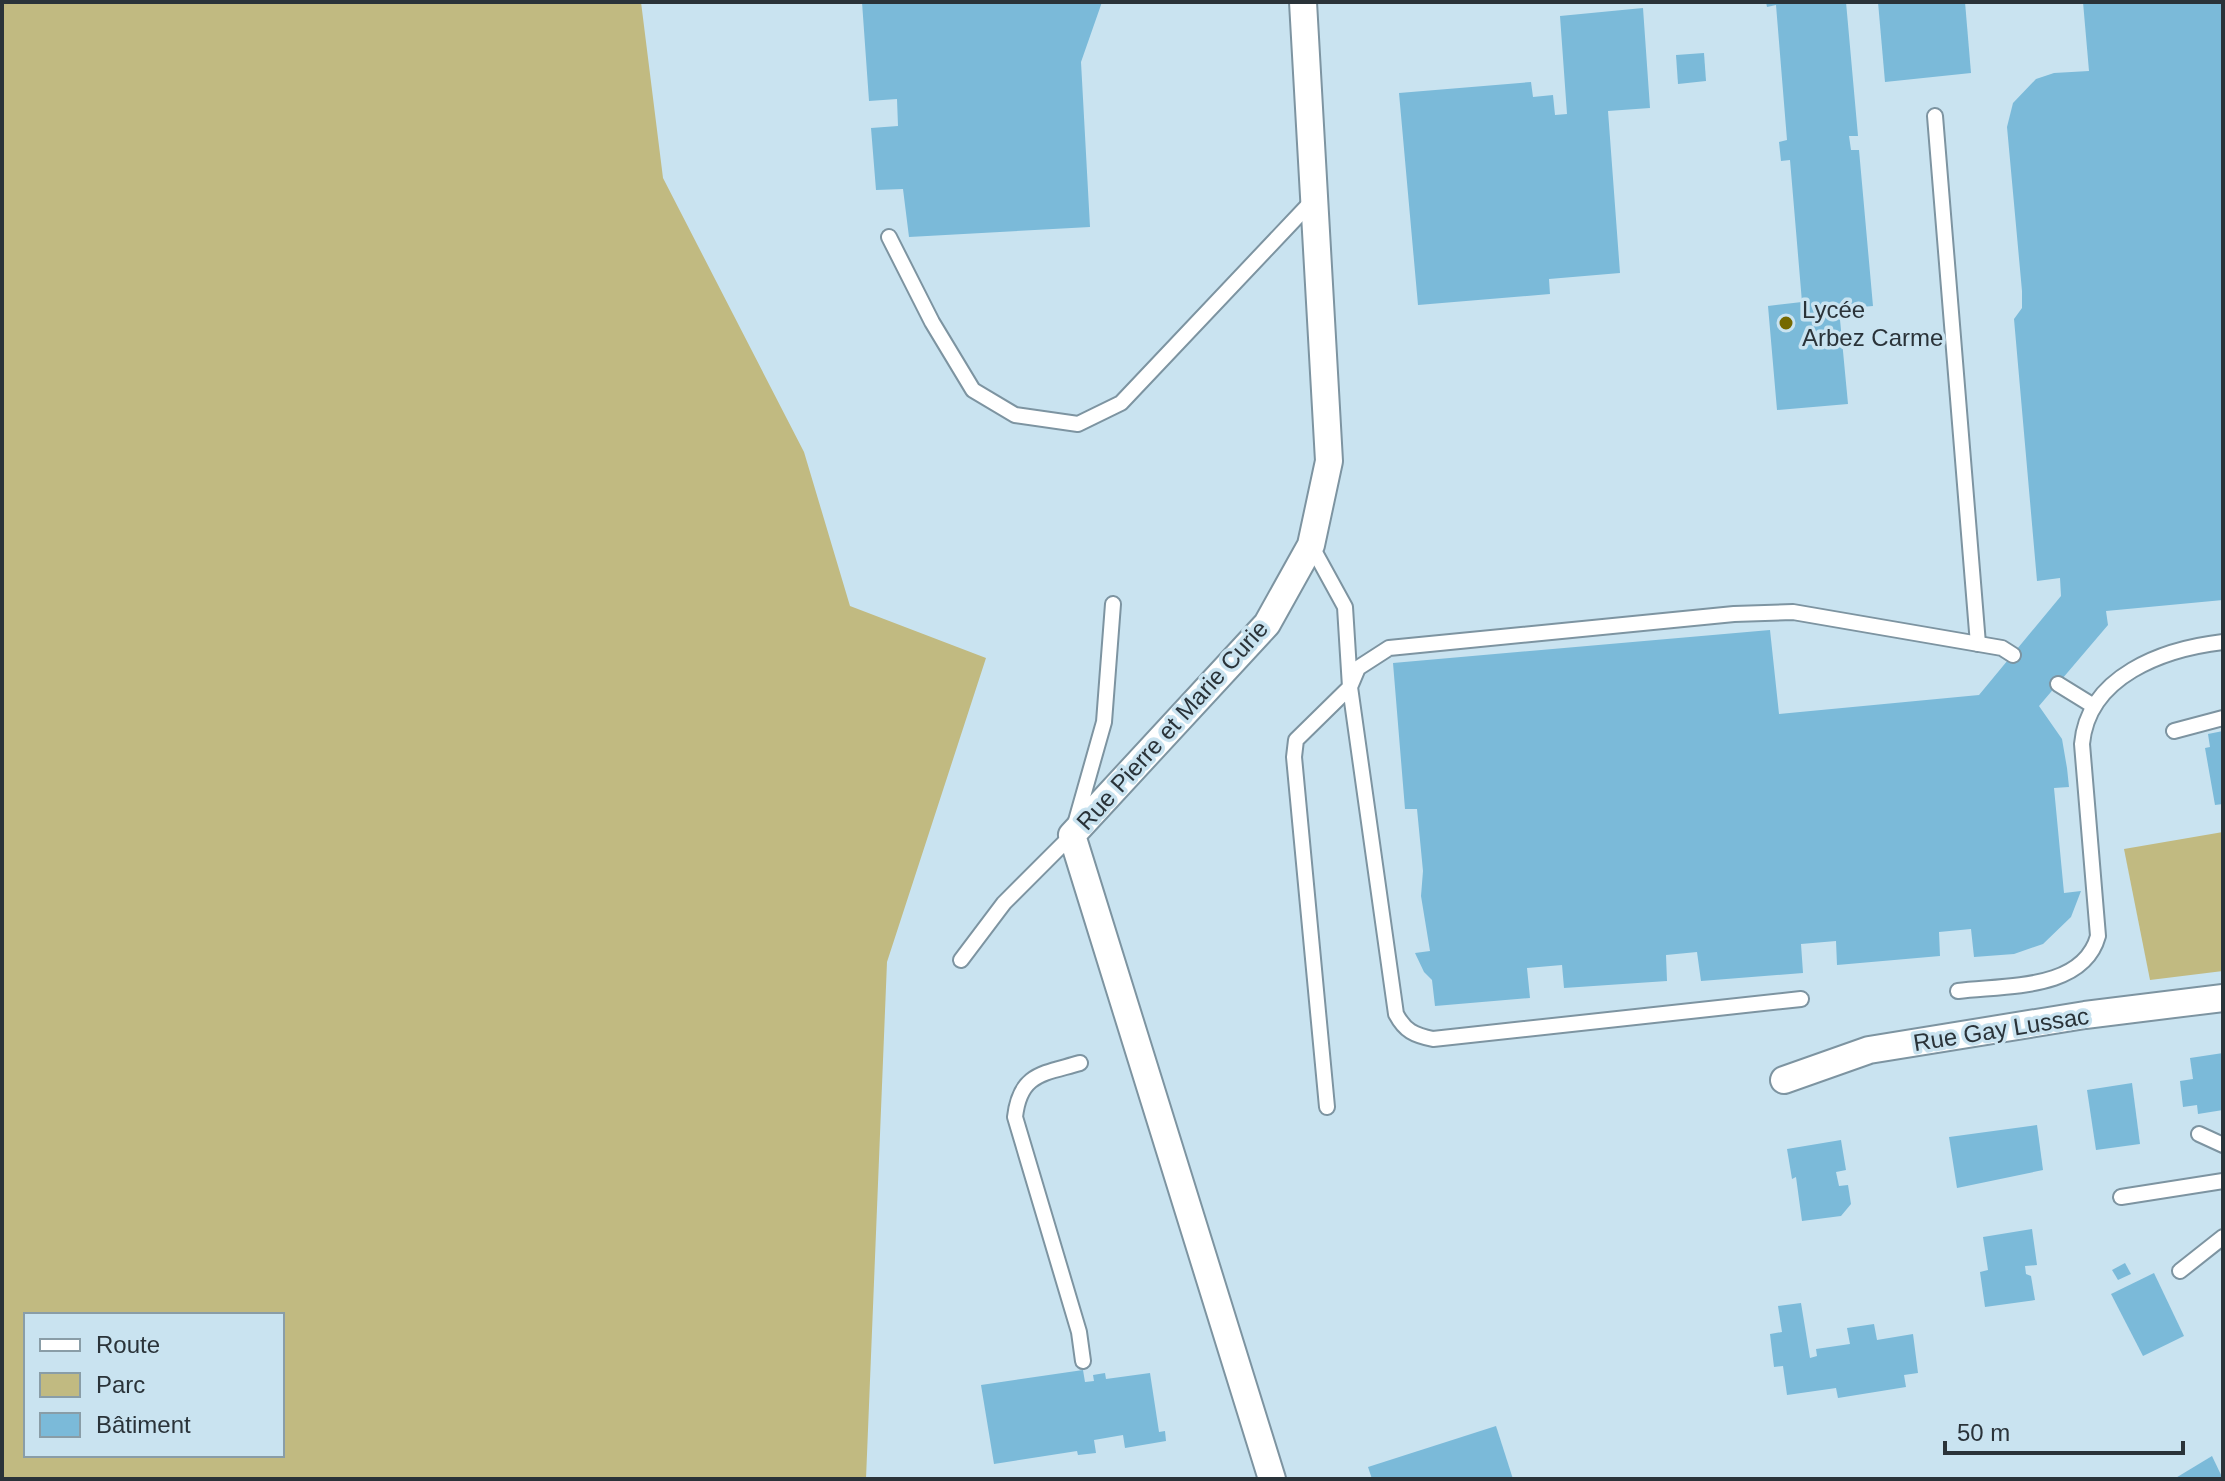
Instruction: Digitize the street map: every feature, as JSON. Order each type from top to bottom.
[{"type":"street","name":"Rue Pierre et Marie Curie","points":[[1272,1479],[1072,835],[1267,624],[1311,545],[1329,461],[1303,2]]},
{"type":"street","name":"Rue Gay Lussac","points":[[1784,1080],[1869,1050],[2085,1015],[2223,998]]},
{"type":"lane","points":[[1935,116],[1978,644]]},
{"type":"lane","points":[[889,237],[932,322],[973,390],[1015,415],[1078,424],[1121,403],[1314,199]]},
{"type":"lane","points":[[1311,545],[1345,607],[1350,687],[1396,1014],[1403,1027],[1415,1036],[1433,1039],[1801,999]]},
{"type":"lane","points":[[961,960],[1004,903],[1072,835],[1104,722],[1113,604]]},
{"type":"lane","points":[[1327,1107],[1294,757],[1296,740],[1350,687],[1358,668],[1389,648],[1734,614],[1805,614],[2002,648],[2013,655]]},
{"type":"lane","points":[[1958,991],[2062,976],[2080,966],[2095,949],[2098,936],[2082,744],[2084,725],[2092,705],[2102,692],[2139,667],[2191,646],[2223,642]]},
{"type":"lane","points":[[2058,684],[2092,705]]},
{"type":"lane","points":[[2174,731],[2223,718]]},
{"type":"lane","points":[[1080,1063],[1032,1077],[1018,1095],[1015,1117],[1079,1332],[1083,1361]]},
{"type":"lane","points":[[2199,1134],[2223,1145]]},
{"type":"lane","points":[[2121,1197],[2223,1181]]},
{"type":"lane","points":[[2180,1271],[2223,1237]]},
{"type":"green space","points":[[2,2],[641,2],[663,178],[804,452],[850,606],[986,658],[887,962],[866,1479],[2,1479]]},
{"type":"green space","points":[[2223,832],[2223,971],[2150,980],[2124,849]]},
{"type":"building","points":[[862,2],[1102,2],[1081,62],[1090,227],[909,237],[903,189],[876,190],[871,128],[898,126],[897,99],[869,101]]},
{"type":"building","points":[[1766,2],[1846,2],[1858,136],[1849,136],[1851,150],[1859,150],[1873,306],[1839,309],[1848,404],[1777,410],[1768,306],[1802,302],[1790,160],[1781,161],[1779,142],[1787,140],[1776,5],[1767,7]]},
{"type":"building","points":[[1878,2],[1965,2],[1971,73],[1885,82]]},
{"type":"building","points":[[2083,2],[2223,2],[2223,600],[2106,611],[2108,625],[2039,706],[2062,739],[2067,768],[2069,787],[2054,788],[2064,893],[2081,891],[2071,917],[2043,944],[2014,954],[1974,957],[1971,929],[1939,932],[1940,956],[1837,965],[1836,941],[1801,944],[1803,973],[1701,981],[1697,952],[1666,955],[1667,981],[1564,988],[1562,965],[1527,968],[1530,998],[1435,1006],[1432,980],[1424,972],[1415,953],[1430,951],[1421,896],[1423,871],[1417,809],[1405,809],[1393,663],[1770,630],[1779,714],[1979,695],[2061,596],[2060,578],[2037,581],[2014,319],[2022,308],[2022,291],[2007,127],[2013,103],[2036,79],[2054,73],[2089,71]]},
{"type":"building","points":[[1643,8],[1650,108],[1608,111],[1620,273],[1549,279],[1550,294],[1418,305],[1399,93],[1531,82],[1533,97],[1553,95],[1555,115],[1567,114],[1560,16]]},
{"type":"building","points":[[1704,53],[1706,81],[1678,84],[1676,55]]},
{"type":"building","points":[[2223,731],[2223,804],[2215,805],[2205,748],[2210,747],[2208,734]]},
{"type":"building","points":[[2223,1053],[2223,1110],[2198,1114],[2197,1105],[2183,1107],[2180,1081],[2193,1079],[2190,1058]]},
{"type":"building","points":[[2132,1083],[2140,1144],[2096,1150],[2087,1090]]},
{"type":"building","points":[[2037,1125],[2043,1170],[1957,1188],[1949,1137]]},
{"type":"building","points":[[1841,1140],[1846,1170],[1836,1172],[1839,1186],[1848,1185],[1851,1204],[1841,1216],[1802,1221],[1796,1177],[1792,1179],[1787,1149]]},
{"type":"building","points":[[2032,1229],[2037,1265],[2025,1266],[2026,1274],[2031,1276],[2035,1300],[1985,1307],[1980,1272],[1988,1270],[1983,1237]]},
{"type":"building","points":[[2125,1263],[2131,1274],[2118,1280],[2112,1270]]},
{"type":"building","points":[[2154,1273],[2184,1336],[2143,1356],[2111,1294]]},
{"type":"building","points":[[1801,1303],[1810,1358],[1817,1356],[1816,1349],[1850,1344],[1847,1328],[1874,1324],[1877,1340],[1913,1334],[1918,1373],[1904,1375],[1906,1387],[1838,1398],[1836,1388],[1787,1395],[1783,1366],[1774,1367],[1770,1334],[1782,1332],[1778,1306]]},
{"type":"building","points":[[1083,1370],[1085,1382],[1094,1381],[1093,1375],[1105,1373],[1106,1379],[1150,1373],[1159,1432],[1165,1431],[1166,1441],[1125,1448],[1123,1435],[1094,1440],[1096,1453],[1078,1455],[1077,1451],[994,1464],[981,1385]]},
{"type":"building","points":[[1496,1426],[1513,1479],[1372,1479],[1368,1467]]},
{"type":"building","points":[[2212,1456],[2223,1479],[2174,1479]]},
{"type":"place","name":"Lycée Arbez Carme","points":[[1786,323]]}]
